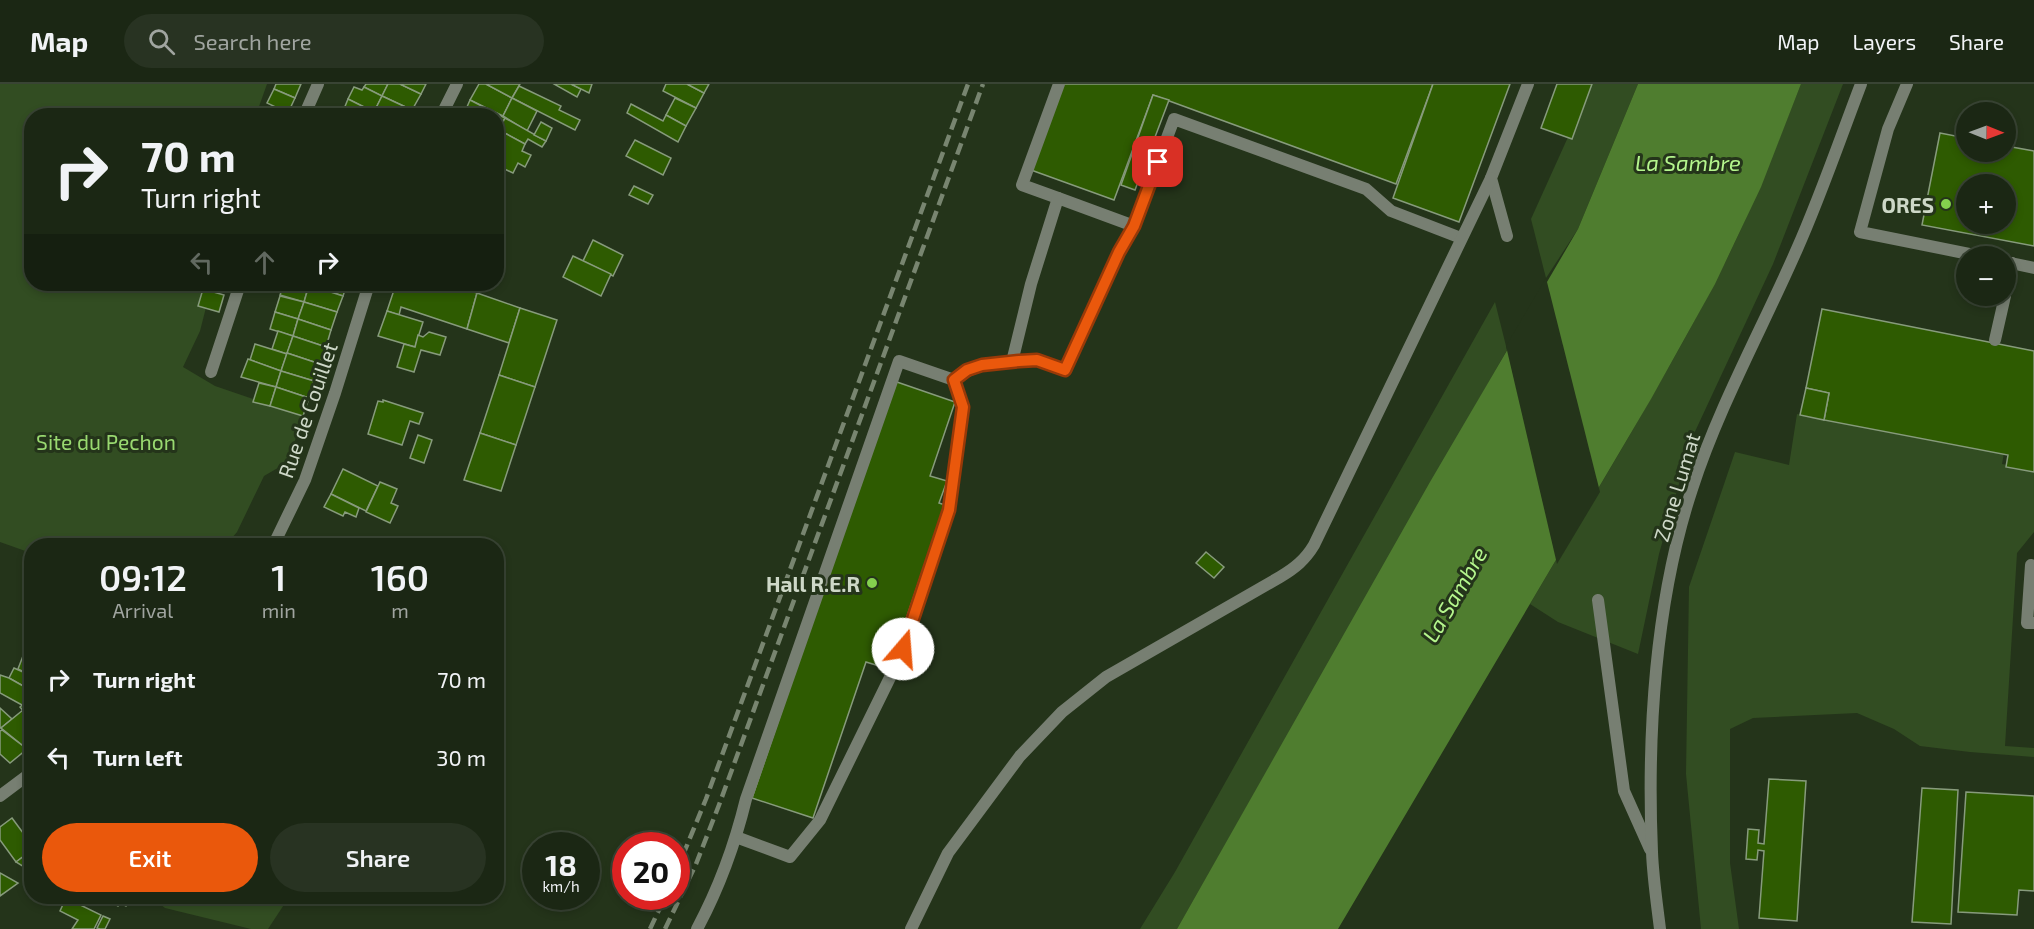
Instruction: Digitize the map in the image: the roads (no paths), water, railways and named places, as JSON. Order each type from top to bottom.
[{"type":"street","points":[[308,108],[318,84]]},
{"type":"street","points":[[445,108],[458,84]]},
{"type":"street","points":[[1059,84],[1022,185],[1134,226]]},
{"type":"street","points":[[911,929],[948,853],[1020,756],[1062,712],[1106,677],[1280,577],[1296,567],[1307,556],[1491,178],[1528,84]]},
{"type":"street","name":"Zone Lumat","points":[[1660,929],[1652,853],[1652,740],[1657,660],[1674,560],[1691,491],[1716,422],[1798,247],[1861,84]]},
{"type":"street","points":[[1907,84],[1888,129],[1860,232],[1956,251]]},
{"type":"street","points":[[954,380],[967,370],[982,365],[1012,362],[1037,360],[1065,370],[1119,252],[1134,226],[1174,119],[1366,189],[1391,211],[1461,238]]},
{"type":"street","points":[[1491,178],[1507,236]]},
{"type":"street","points":[[1012,362],[1031,284],[1058,198]]},
{"type":"street","points":[[2016,264],[2034,268]]},
{"type":"street","points":[[211,372],[238,291]]},
{"type":"street","name":"Rue de Couillet","points":[[277,538],[305,480],[367,291]]},
{"type":"street","points":[[1995,340],[2002,306]]},
{"type":"street","points":[[698,929],[736,837],[746,799],[899,361],[954,380]]},
{"type":"street","points":[[736,837],[790,857],[820,820],[891,677],[903,649],[949,510],[963,407],[954,380]]},
{"type":"street","points":[[2031,565],[2027,622],[2034,623]]},
{"type":"street","points":[[1598,600],[1624,791],[1652,853]]},
{"type":"street","points":[[0,795],[24,778]]},
{"type":"water","name":"La Sambre","points":[[1638,84],[1801,84],[1761,187],[1715,284],[1651,399],[1338,929],[1177,929],[1430,482],[1578,229]]},
{"type":"railway","points":[[690,838],[968,84]]},
{"type":"railway","points":[[665,929],[696,864],[719,805],[983,84]]},
{"type":"railway","points":[[650,929],[659,910]]},
{"type":"place","name":"ORES","points":[[1946,204]]},
{"type":"place","name":"Hall R.E.R","points":[[872,583]]},
{"type":"park label","name":"Site du Pechon","points":[[106,441]]}]
